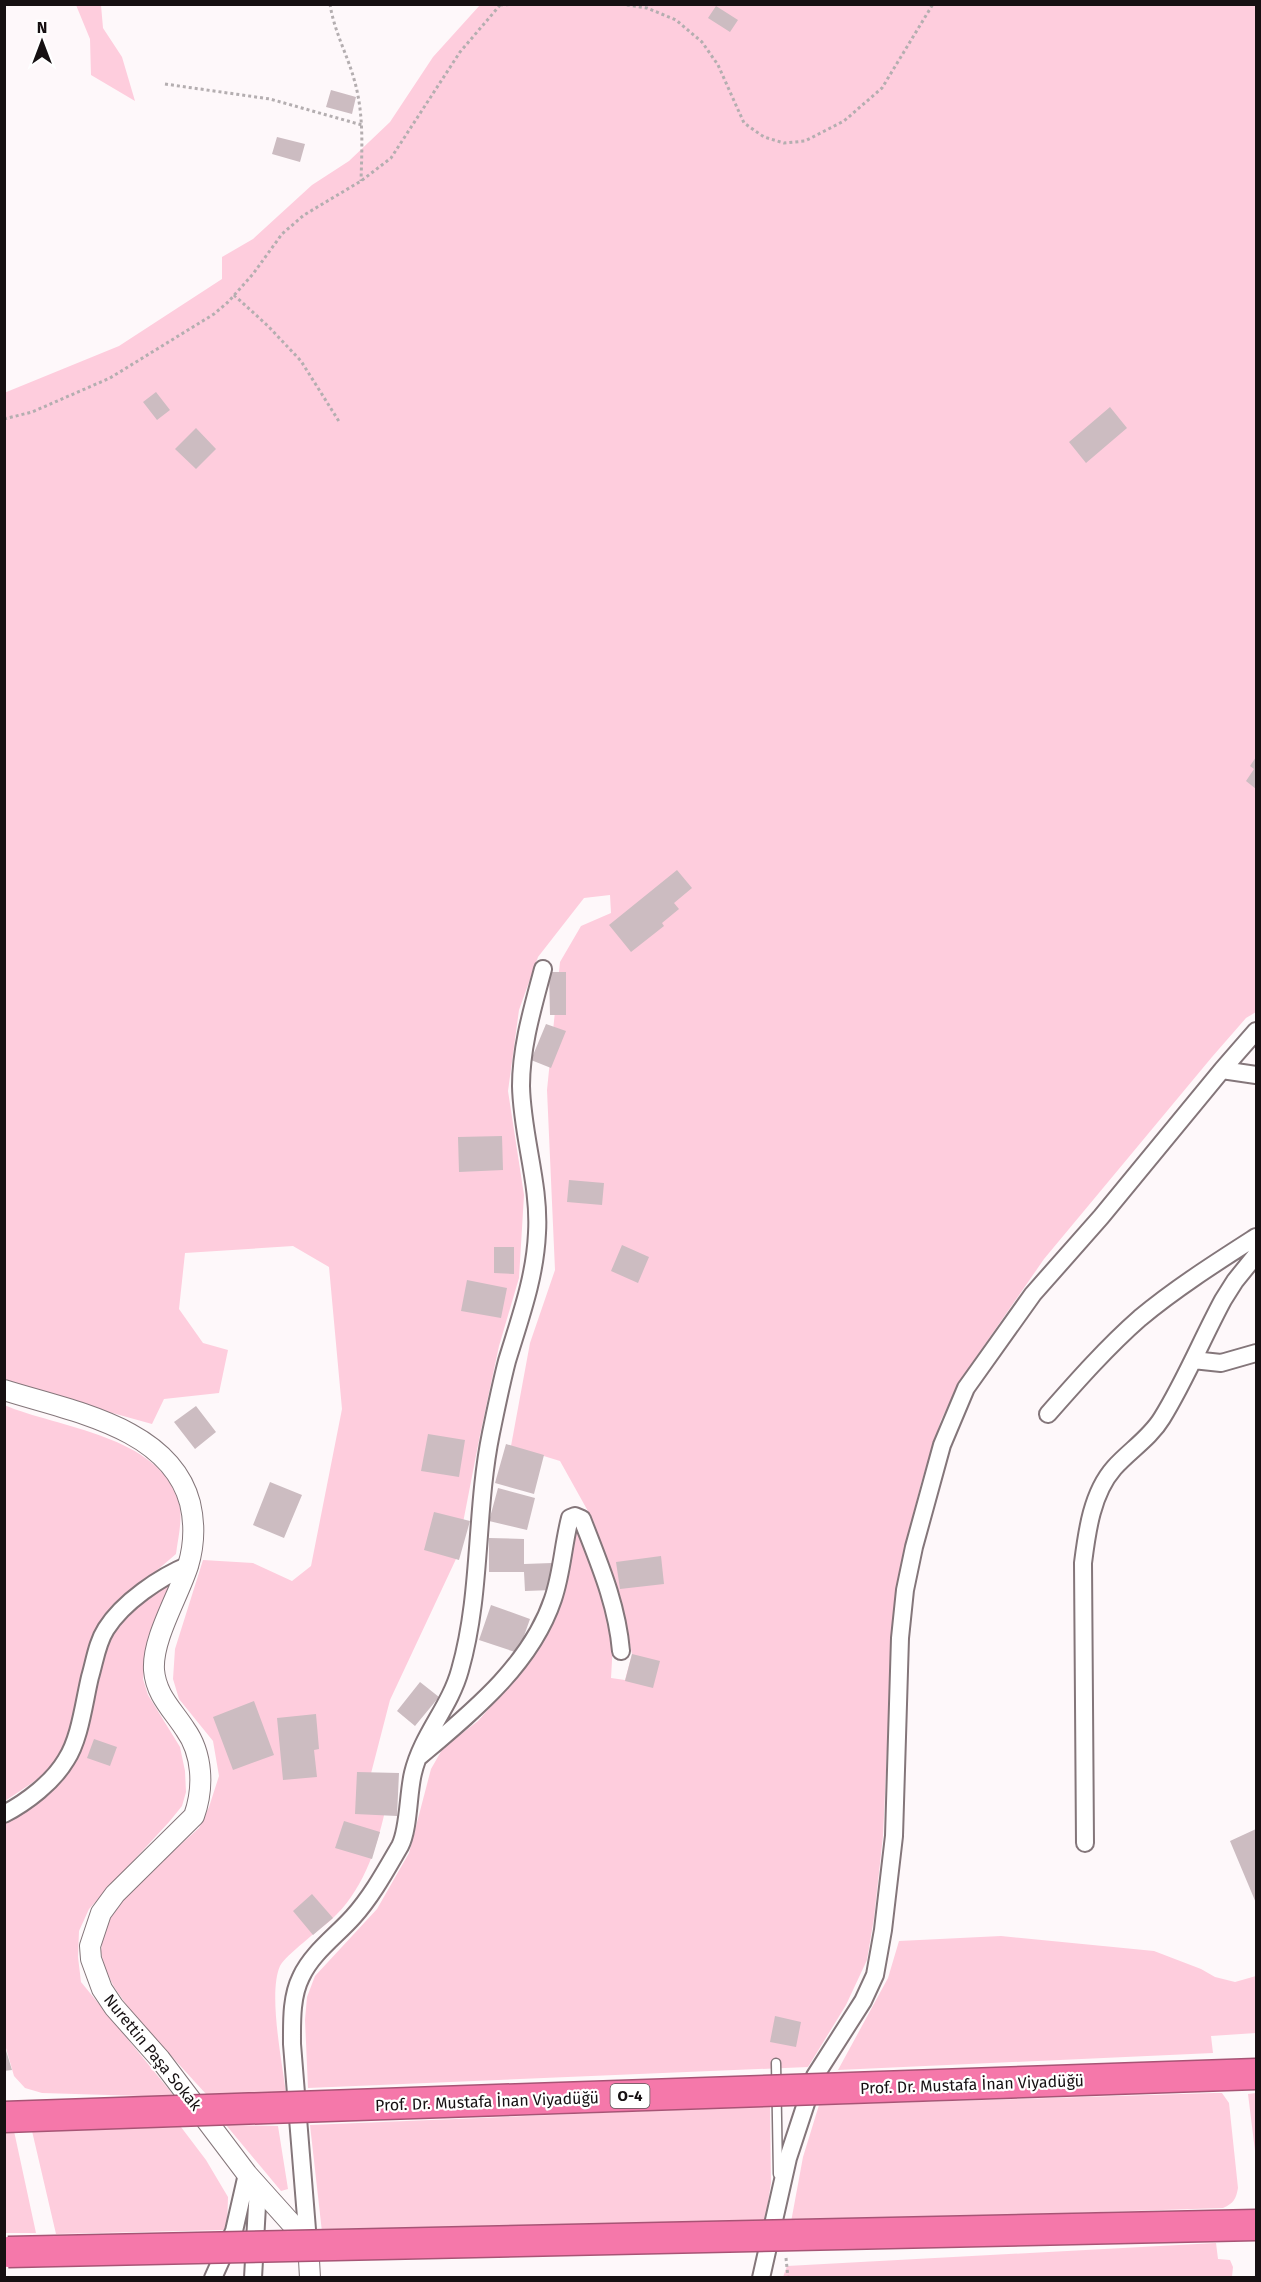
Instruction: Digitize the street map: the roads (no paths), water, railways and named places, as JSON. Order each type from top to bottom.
[{"type":"highway","name":"Prof. Dr. Mustafa İnan Viyadüğü","points":[[4,2117],[1257,2074]]},
{"type":"highway","points":[[8,2252],[1257,2225]]},
{"type":"street","points":[[310,2277],[292,2044],[292,2012],[295,1994],[300,1977],[311,1960],[367,1900],[402,1841],[412,1775],[417,1758],[424,1740],[454,1689],[461,1668],[472,1616],[484,1475],[490,1434],[506,1364],[533,1274],[536,1253],[538,1207],[521,1088],[522,1063],[528,1028],[543,969]]},
{"type":"street","points":[[761,2277],[788,2158],[815,2076],[863,2001],[875,1976],[884,1930],[894,1836],[900,1638],[906,1590],[914,1547],[942,1445],[976,1372],[1033,1294],[1101,1218],[1222,1070],[1257,1031]]},
{"type":"street","points":[[1222,1070],[1257,1075]]},
{"type":"street","points":[[1048,1414],[1139,1319],[1222,1259],[1257,1237]]},
{"type":"street","points":[[1085,1843],[1082,1600],[1087,1532],[1094,1506],[1112,1469],[1161,1420],[1223,1300],[1235,1281],[1257,1255]]},
{"type":"street","points":[[1193,1360],[1221,1363],[1257,1353]]},
{"type":"street","name":"Nurettin Paşa Sokak","points":[[4,1390],[96,1419],[129,1433],[156,1450],[171,1465],[182,1481],[188,1496],[194,1532],[189,1564],[160,1636],[154,1668],[159,1692],[186,1730],[197,1753],[200,1768],[199,1802],[194,1816],[115,1894],[101,1913],[90,1946],[91,1959],[102,1989],[114,2007],[160,2059],[253,2180],[308,2242]]},
{"type":"street","points":[[417,1758],[485,1699],[518,1665],[553,1601],[570,1518],[575,1516],[582,1519],[611,1596],[619,1623],[621,1651]]},
{"type":"street","points":[[4,1814],[35,1793],[57,1774],[68,1759],[99,1644],[106,1628],[158,1580],[189,1564]]},
{"type":"street","points":[[213,2277],[234,2231],[253,2180]]},
{"type":"street","points":[[253,2180],[253,2277]]},
{"type":"lane","points":[[776,2063],[779,2201]]}]
